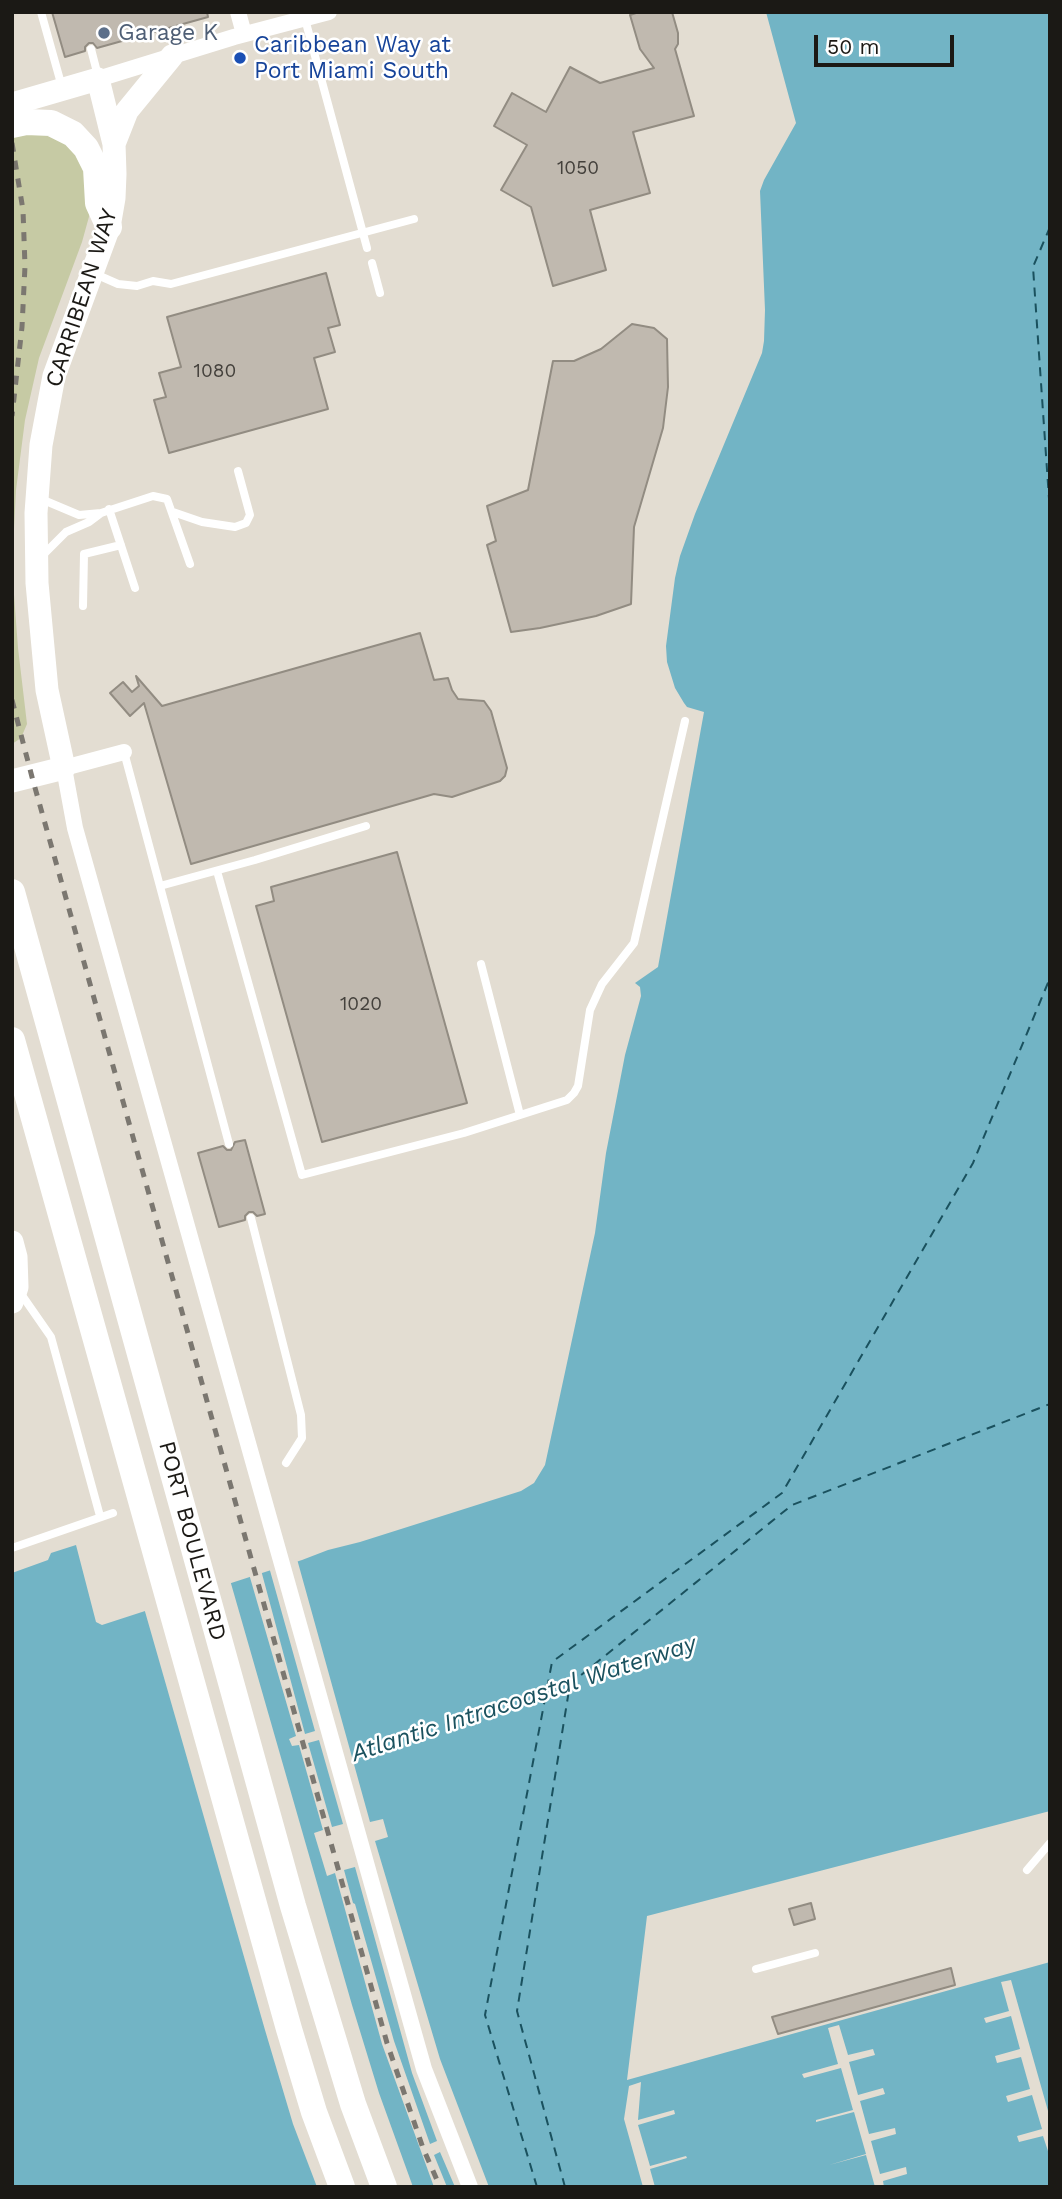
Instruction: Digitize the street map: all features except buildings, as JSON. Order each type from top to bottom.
[{"type":"main road","points":[[12,125],[26,122],[51,123],[73,134],[86,148],[96,168],[98,203],[108,227]]},
{"type":"main road","name":"PORT BOULEVARD","points":[[12,892],[293,1906],[353,2104],[384,2187]]},
{"type":"main road","name":"PORT BOULEVARD","points":[[12,1040],[292,2042],[317,2122],[342,2187]]},
{"type":"street","points":[[237,12],[244,34]]},
{"type":"street","points":[[12,104],[244,34],[330,12]]},
{"type":"street","points":[[114,144],[127,111],[172,56]]},
{"type":"street","name":"CARRIBEAN WAY","points":[[64,768],[47,690],[36,562],[37,498],[41,445],[54,376],[108,227],[114,198],[114,144],[98,79]]},
{"type":"street","points":[[12,781],[124,752]]},
{"type":"street","points":[[64,768],[75,828],[425,2069],[470,2187]]},
{"type":"street","points":[[14,1253],[15,1295]]},
{"type":"lane","points":[[41,12],[63,90]]},
{"type":"lane","points":[[305,19],[368,248]]},
{"type":"lane","points":[[91,49],[98,79]]},
{"type":"lane","points":[[92,272],[118,284],[137,286],[153,281],[171,284],[414,219]]},
{"type":"lane","points":[[372,263],[380,293]]},
{"type":"lane","points":[[173,512],[213,524],[234,527],[246,523],[250,515],[238,471]]},
{"type":"lane","points":[[37,498],[79,515],[105,511],[153,496],[167,499],[190,564]]},
{"type":"lane","points":[[105,511],[121,545],[135,588]]},
{"type":"lane","points":[[36,562],[66,532],[105,511]]},
{"type":"lane","points":[[83,606],[84,554],[121,545]]},
{"type":"lane","points":[[217,870],[302,1175],[464,1133],[567,1100],[578,1086],[590,1010],[602,984],[634,943],[685,721]]},
{"type":"lane","points":[[124,752],[229,1144]]},
{"type":"lane","points":[[160,886],[366,826]]},
{"type":"lane","points":[[481,964],[520,1115]]},
{"type":"lane","points":[[251,1218],[301,1415],[302,1438],[286,1462]]},
{"type":"lane","points":[[15,1295],[51,1337],[100,1516]]},
{"type":"lane","points":[[12,1548],[113,1513]]},
{"type":"lane","points":[[1027,1870],[1050,1843]]},
{"type":"lane","points":[[756,1969],[815,1953]]},
{"type":"green space","points":[[45,127],[86,160],[90,213],[39,358],[25,420],[16,490],[12,568],[12,133]]},
{"type":"green space","points":[[12,568],[27,724],[21,738],[12,744]]},
{"type":"water","name":"Atlantic Intracoastal Waterway","points":[[766,12],[1050,12],[1050,1811],[647,1916],[627,2080],[1050,1962],[1050,2187],[12,2187],[12,1573],[48,1560],[51,1553],[76,1545],[96,1622],[102,1625],[328,1550],[521,1491],[534,1483],[545,1465],[595,1233],[606,1153],[625,1055],[641,996],[640,987],[635,983],[658,967],[704,712],[687,707],[684,703],[675,688],[667,662],[666,646],[675,578],[695,514],[762,353],[764,341],[760,191],[796,123]]},
{"type":"pier","points":[[297,1559],[370,1822],[383,1819],[388,1837],[375,1841],[440,2059],[489,2187],[455,2187],[440,2152],[434,2155],[447,2187],[434,2187],[382,2044],[335,1873],[327,1876],[314,1833],[323,1830],[299,1745],[292,1746],[289,1739],[296,1736],[249,1574],[261,1570],[305,1734],[315,1731],[269,1567]],"holes":[[[319,1740],[343,1824],[332,1827],[308,1743]],[[355,1867],[412,2073],[437,2141],[430,2144],[394,2041],[344,1870]]]},
{"type":"pier","points":[[230,1580],[352,2005],[379,2093],[413,2187],[317,2187],[293,2124],[144,1608]]},
{"type":"pier","points":[[1011,1980],[1050,2118],[1050,2157],[1043,2136],[1019,2142],[1017,2136],[1042,2129],[1032,2095],[1008,2102],[1006,2096],[1030,2089],[1021,2057],[997,2063],[995,2056],[1020,2049],[1011,2016],[986,2023],[984,2018],[1009,2011],[1001,1982]]},
{"type":"pier","points":[[839,2025],[848,2055],[873,2049],[875,2055],[849,2062],[858,2095],[883,2088],[885,2094],[860,2101],[869,2134],[895,2128],[896,2134],[871,2141],[880,2174],[906,2167],[907,2174],[883,2181],[884,2187],[875,2187],[866,2155],[829,2165],[866,2154],[854,2112],[816,2122],[853,2110],[841,2068],[804,2078],[802,2074],[838,2064],[828,2028]]},
{"type":"pier","points":[[641,2082],[638,2120],[674,2110],[675,2114],[638,2125],[650,2166],[686,2156],[687,2158],[650,2169],[655,2187],[643,2187],[624,2119],[629,2086]]},
{"type":"ferry route","points":[[1050,227],[1033,267],[1050,513]]},
{"type":"ferry route","points":[[537,2187],[485,2015],[552,1662],[782,1493],[973,1163],[1050,978]]},
{"type":"ferry route","points":[[565,2187],[517,2011],[570,1684],[792,1505],[1050,1404]]},
{"type":"railway","points":[[12,143],[23,210],[25,266],[22,327],[12,416]]},
{"type":"railway","points":[[12,700],[387,2043],[423,2148],[440,2187]]},
{"type":"place","name":"Garage K","points":[[104,33]]},
{"type":"place","name":"Caribbean Way at Port Miami South","points":[[240,58]]}]
